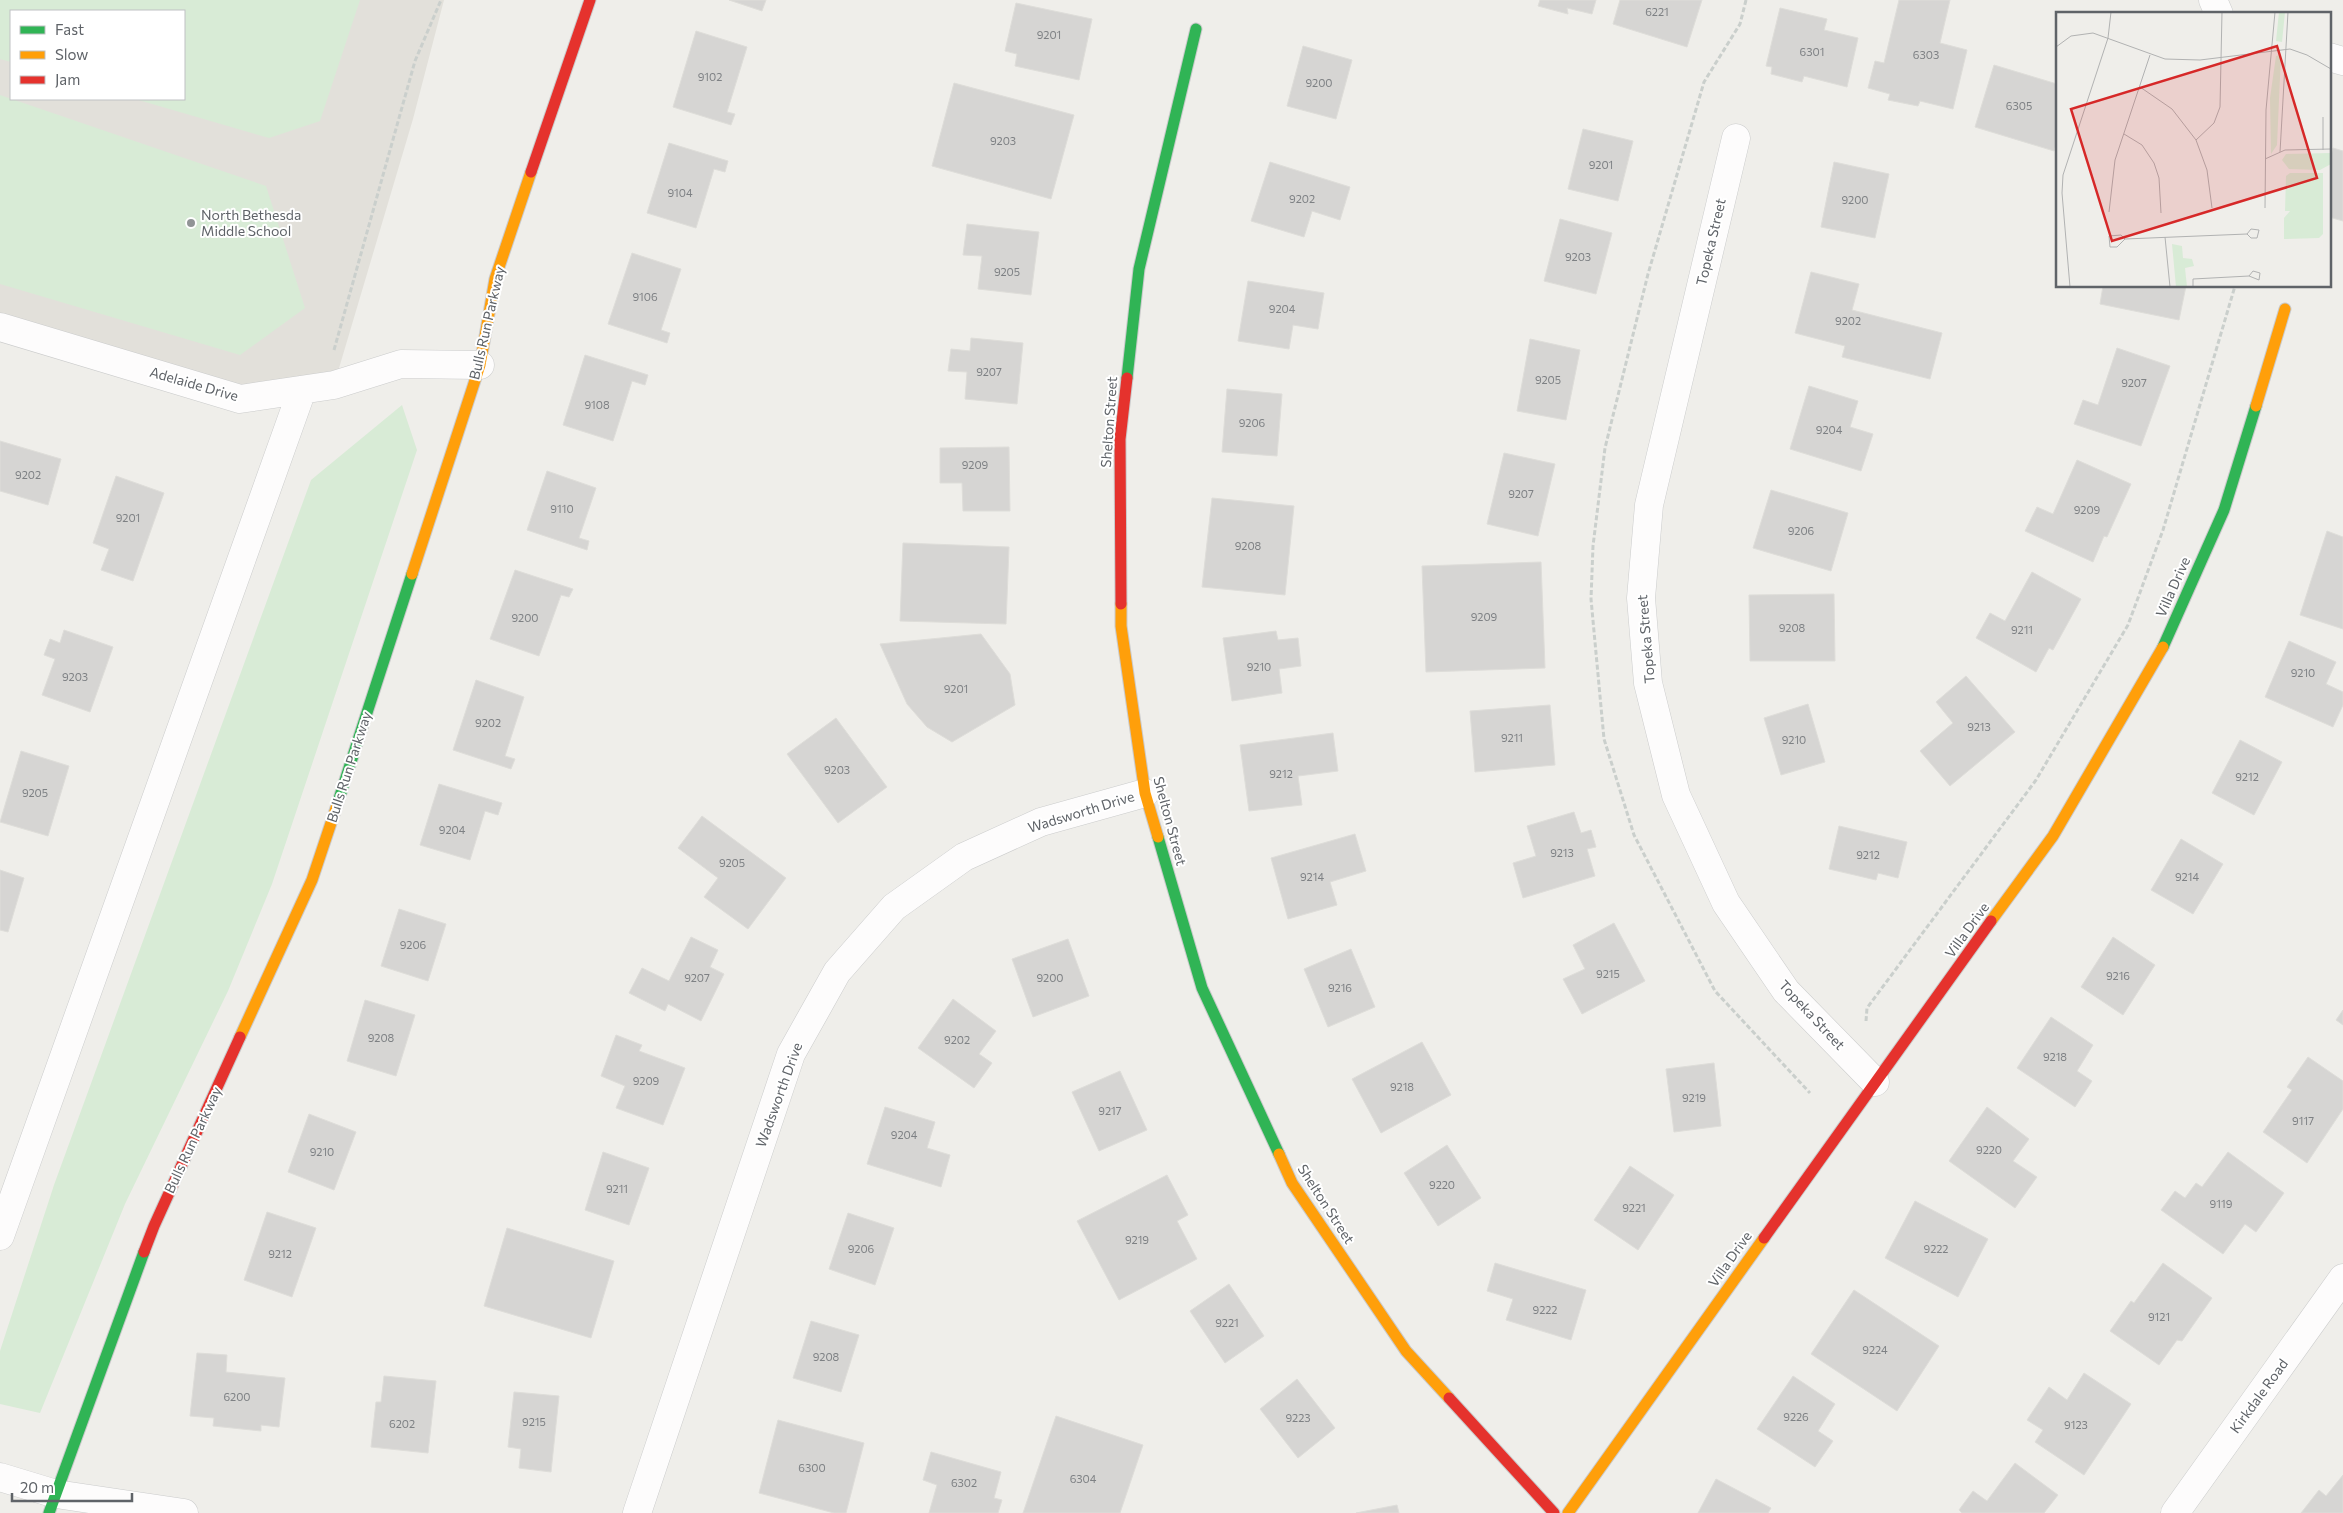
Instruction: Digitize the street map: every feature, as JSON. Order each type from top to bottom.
[{"type":"street","name":"Bulls Run Parkway","points":[[53,1504],[154,1226],[312,880],[480,365],[495,279],[590,0]]},
{"type":"street","points":[[2213,0],[2218,12]]},
{"type":"street","name":"Shelton Street","points":[[1196,29],[1139,269],[1120,439],[1121,626],[1145,793],[1202,988],[1292,1183],[1406,1351],[1554,1513]]},
{"type":"street","points":[[2330,57],[2343,61]]},
{"type":"street","name":"Topeka Street","points":[[1736,138],[1649,505],[1641,598],[1648,683],[1676,795],[1726,904],[1786,991],[1875,1082]]},
{"type":"street","name":"Villa Drive","points":[[1568,1513],[2053,836],[2158,658],[2224,510],[2285,309]]},
{"type":"street","name":"Adelaide Drive","points":[[0,327],[240,399],[334,385],[401,364],[480,365]]},
{"type":"street","points":[[0,1236],[302,390]]},
{"type":"street","name":"Wadsworth Drive","points":[[637,1513],[791,1054],[837,972],[894,907],[964,857],[1041,822],[1145,793]]},
{"type":"street","name":"Kirkdale Road","points":[[2175,1513],[2343,1278]]},
{"type":"street","points":[[0,1476],[53,1504],[184,1513]]},
{"type":"path","points":[[334,385],[334,345],[415,61],[441,0]]},
{"type":"path","points":[[1865,1024],[1868,1008],[2036,780],[2128,625],[2163,530],[2234,288]]},
{"type":"shaded area","name":"North Bethesda Middle School","points":[[0,0],[444,0],[413,119],[334,385],[240,399],[0,327]]},
{"type":"green space","points":[[0,0],[360,0],[320,121],[269,138],[138,100],[185,100],[185,10],[10,10],[10,62],[0,59]]},
{"type":"green space","points":[[0,95],[266,186],[305,308],[240,355],[0,284]]},
{"type":"green space","points":[[402,405],[417,450],[272,884],[228,991],[125,1204],[40,1413],[0,1404],[0,1351],[54,1185],[311,480]]},
{"type":"building","points":[[729,0],[766,0],[762,11]]},
{"type":"building","points":[[1540,0],[1596,0],[1592,14],[1567,8],[1568,14],[1538,6]]},
{"type":"building","points":[[1620,0],[1702,0],[1687,47],[1613,24]]},
{"type":"building","points":[[1899,0],[1950,0],[1940,43],[1967,50],[1953,109],[1920,101],[1918,106],[1888,100],[1890,94],[1868,88],[1875,61],[1884,63]]},
{"type":"building","points":[[1016,3],[1092,19],[1079,80],[1015,66],[1017,54],[1005,51]]},
{"type":"building","points":[[1780,8],[1827,19],[1824,30],[1858,38],[1847,87],[1804,76],[1802,82],[1771,74],[1772,67],[1766,66]]},
{"type":"building","points":[[696,31],[747,47],[727,112],[735,114],[731,125],[673,107]]},
{"type":"building","points":[[1303,46],[1352,60],[1336,119],[1287,106]]},
{"type":"building","points":[[1994,65],[2056,84],[2056,145],[2054,151],[1975,127]]},
{"type":"building","points":[[954,83],[1074,115],[1051,199],[932,166]]},
{"type":"building","points":[[1583,129],[1633,141],[1618,201],[1568,189]]},
{"type":"building","points":[[669,143],[728,161],[725,172],[714,169],[696,228],[647,213]]},
{"type":"building","points":[[2333,148],[2343,151],[2343,221],[2330,217],[2330,158]]},
{"type":"building","points":[[1270,162],[1350,187],[1340,220],[1312,211],[1304,237],[1251,221]]},
{"type":"building","points":[[1834,162],[1889,174],[1875,238],[1821,227]]},
{"type":"building","points":[[1560,219],[1612,233],[1596,294],[1544,281]]},
{"type":"building","points":[[967,224],[1039,232],[1031,295],[978,289],[982,256],[963,255]]},
{"type":"building","points":[[632,253],[681,269],[661,330],[670,333],[667,343],[608,324]]},
{"type":"building","points":[[1811,272],[1859,284],[1852,310],[1942,333],[1930,379],[1842,357],[1845,346],[1795,333]]},
{"type":"building","points":[[1248,281],[1324,293],[1318,329],[1293,325],[1289,349],[1238,341]]},
{"type":"building","points":[[2103,288],[2186,288],[2179,320],[2100,304]]},
{"type":"building","points":[[971,338],[1023,343],[1017,404],[965,399],[967,372],[948,371],[951,349],[970,351]]},
{"type":"building","points":[[1530,339],[1580,350],[1566,420],[1517,411]]},
{"type":"building","points":[[2117,348],[2170,366],[2141,446],[2074,424],[2083,400],[2098,405]]},
{"type":"building","points":[[585,355],[648,375],[645,385],[632,381],[613,441],[563,425]]},
{"type":"building","points":[[1809,386],[1858,401],[1850,427],[1873,434],[1861,471],[1790,449]]},
{"type":"building","points":[[1227,389],[1282,394],[1277,456],[1222,452]]},
{"type":"building","points":[[0,441],[61,459],[48,505],[0,491]]},
{"type":"building","points":[[1009,447],[1010,511],[963,511],[962,483],[940,483],[940,448]]},
{"type":"building","points":[[1504,453],[1555,464],[1538,536],[1487,524]]},
{"type":"building","points":[[2077,460],[2131,484],[2107,537],[2104,536],[2093,562],[2025,531],[2037,507],[2053,514]]},
{"type":"building","points":[[547,471],[596,488],[579,538],[589,541],[587,550],[527,530]]},
{"type":"building","points":[[116,476],[164,493],[133,581],[101,570],[109,549],[93,543]]},
{"type":"building","points":[[1771,490],[1848,513],[1831,571],[1753,548]]},
{"type":"building","points":[[1212,498],[1294,506],[1285,595],[1202,587]]},
{"type":"building","points":[[2327,531],[2343,537],[2343,629],[2300,615]]},
{"type":"building","points":[[903,543],[1009,547],[1006,624],[900,621]]},
{"type":"building","points":[[1541,562],[1545,668],[1426,672],[1422,566]]},
{"type":"building","points":[[515,570],[573,589],[569,597],[561,595],[539,656],[490,639]]},
{"type":"building","points":[[2032,572],[2081,599],[2053,650],[2049,648],[2036,672],[1976,638],[1990,613],[2005,621]]},
{"type":"building","points":[[1834,594],[1835,661],[1750,661],[1749,595]]},
{"type":"building","points":[[64,630],[113,647],[90,712],[42,695],[55,659],[44,655],[50,639],[60,643]]},
{"type":"building","points":[[1276,631],[1278,640],[1298,638],[1301,666],[1279,669],[1282,693],[1232,701],[1223,638]]},
{"type":"building","points":[[981,634],[1010,674],[1015,705],[952,742],[927,727],[907,704],[880,644]]},
{"type":"building","points":[[2289,641],[2336,662],[2326,684],[2343,692],[2343,705],[2333,727],[2265,697]]},
{"type":"building","points":[[1966,676],[2015,732],[1950,786],[1920,751],[1953,723],[1936,702]]},
{"type":"building","points":[[476,680],[524,697],[505,756],[515,759],[511,769],[453,750]]},
{"type":"building","points":[[1808,704],[1825,762],[1781,775],[1764,718]]},
{"type":"building","points":[[1550,705],[1555,765],[1475,772],[1470,711]]},
{"type":"building","points":[[836,718],[887,787],[838,823],[787,754]]},
{"type":"building","points":[[1333,733],[1338,771],[1298,776],[1302,805],[1249,811],[1240,745]]},
{"type":"building","points":[[2240,740],[2282,762],[2254,815],[2212,793]]},
{"type":"building","points":[[21,751],[69,766],[48,836],[0,822]]},
{"type":"building","points":[[439,784],[502,803],[498,815],[485,811],[470,860],[420,845]]},
{"type":"building","points":[[1574,812],[1581,833],[1591,830],[1596,847],[1587,849],[1595,876],[1523,898],[1513,863],[1536,856],[1527,826]]},
{"type":"building","points":[[702,816],[786,878],[748,929],[704,897],[718,878],[678,848]]},
{"type":"building","points":[[1839,826],[1907,842],[1898,878],[1878,873],[1876,880],[1829,869]]},
{"type":"building","points":[[1355,834],[1366,871],[1330,882],[1337,905],[1288,919],[1271,858]]},
{"type":"building","points":[[2181,839],[2223,864],[2193,914],[2151,890]]},
{"type":"building","points":[[0,870],[24,878],[8,932],[0,930]]},
{"type":"building","points":[[399,909],[446,924],[428,981],[381,966]]},
{"type":"building","points":[[1614,923],[1645,981],[1582,1014],[1563,979],[1585,969],[1573,945]]},
{"type":"building","points":[[691,937],[718,950],[710,967],[724,974],[701,1021],[668,1004],[665,1011],[629,993],[642,968],[669,981]]},
{"type":"building","points":[[2113,937],[2155,965],[2123,1015],[2081,987]]},
{"type":"building","points":[[1068,939],[1089,996],[1033,1017],[1012,959]]},
{"type":"building","points":[[1351,949],[1375,1007],[1328,1027],[1304,969]]},
{"type":"building","points":[[953,999],[996,1031],[979,1054],[992,1063],[974,1088],[918,1048]]},
{"type":"building","points":[[365,1000],[415,1015],[396,1076],[347,1061]]},
{"type":"building","points":[[2343,1010],[2343,1025],[2336,1020]]},
{"type":"building","points":[[2051,1017],[2093,1045],[2077,1071],[2092,1081],[2075,1107],[2017,1068]]},
{"type":"building","points":[[616,1035],[642,1045],[639,1051],[685,1068],[663,1125],[616,1108],[625,1086],[601,1076]]},
{"type":"building","points":[[1422,1042],[1451,1095],[1381,1133],[1352,1079]]},
{"type":"building","points":[[2308,1057],[2343,1081],[2343,1109],[2307,1163],[2263,1132],[2292,1090],[2287,1087]]},
{"type":"building","points":[[1714,1063],[1721,1126],[1674,1132],[1666,1069]]},
{"type":"building","points":[[1120,1071],[1147,1130],[1099,1151],[1072,1092]]},
{"type":"building","points":[[885,1107],[935,1122],[927,1148],[950,1155],[941,1187],[867,1164]]},
{"type":"building","points":[[1987,1107],[2029,1139],[2013,1161],[2037,1177],[2015,1208],[1949,1161]]},
{"type":"building","points":[[309,1114],[356,1132],[334,1190],[288,1172]]},
{"type":"building","points":[[1447,1145],[1481,1198],[1438,1226],[1404,1173]]},
{"type":"building","points":[[603,1152],[649,1168],[629,1225],[585,1210]]},
{"type":"building","points":[[2228,1152],[2284,1193],[2256,1232],[2245,1224],[2223,1254],[2161,1210],[2175,1191],[2185,1198],[2196,1183],[2202,1187]]},
{"type":"building","points":[[1630,1166],[1674,1195],[1638,1250],[1594,1220]]},
{"type":"building","points":[[1167,1175],[1188,1215],[1177,1221],[1197,1259],[1119,1300],[1077,1221]]},
{"type":"building","points":[[1915,1201],[1988,1239],[1958,1297],[1885,1258]]},
{"type":"building","points":[[267,1212],[316,1228],[292,1297],[244,1280]]},
{"type":"building","points":[[848,1213],[894,1228],[875,1285],[829,1269]]},
{"type":"building","points":[[507,1228],[614,1261],[591,1338],[484,1306]]},
{"type":"building","points":[[1495,1263],[1586,1290],[1571,1340],[1506,1320],[1513,1299],[1487,1291]]},
{"type":"building","points":[[2163,1263],[2212,1298],[2182,1341],[2177,1340],[2159,1365],[2110,1331],[2131,1301],[2134,1303]]},
{"type":"building","points":[[1229,1284],[1264,1336],[1225,1363],[1190,1311]]},
{"type":"building","points":[[1854,1290],[1939,1346],[1897,1411],[1811,1354]]},
{"type":"building","points":[[811,1321],[859,1335],[841,1392],[793,1378]]},
{"type":"building","points":[[197,1353],[227,1355],[226,1372],[285,1378],[279,1427],[261,1425],[261,1431],[213,1426],[214,1418],[190,1416]]},
{"type":"building","points":[[2084,1373],[2131,1404],[2084,1475],[2035,1442],[2043,1430],[2027,1420],[2049,1387],[2067,1400]]},
{"type":"building","points":[[384,1376],[436,1381],[428,1453],[371,1447],[376,1402],[381,1402]]},
{"type":"building","points":[[1793,1376],[1835,1404],[1818,1431],[1833,1441],[1815,1467],[1757,1429]]},
{"type":"building","points":[[1297,1379],[1335,1428],[1298,1458],[1260,1409]]},
{"type":"building","points":[[514,1392],[559,1396],[551,1472],[519,1468],[521,1449],[508,1447]]},
{"type":"building","points":[[1056,1416],[1143,1445],[1120,1513],[1023,1513]]},
{"type":"building","points":[[778,1420],[864,1443],[846,1513],[834,1513],[759,1493]]},
{"type":"building","points":[[931,1452],[1001,1472],[994,1498],[1002,1500],[998,1513],[929,1513],[937,1485],[923,1480]]},
{"type":"building","points":[[2015,1463],[2058,1495],[2044,1513],[1962,1513],[1959,1510],[1973,1491],[1987,1501]]},
{"type":"building","points":[[2343,1475],[2343,1513],[2301,1513],[2319,1490],[2326,1496]]},
{"type":"building","points":[[1716,1479],[1771,1508],[1768,1513],[1698,1513]]},
{"type":"building","points":[[1397,1505],[1399,1513],[1356,1513]]},
{"type":"traffic: fast","points":[[1127,378],[1139,269],[1196,29]]},
{"type":"traffic: fast","points":[[2163,647],[2224,510],[2256,406]]},
{"type":"traffic: fast","points":[[337,805],[412,574]]},
{"type":"traffic: fast","points":[[1158,837],[1202,988],[1279,1154]]},
{"type":"traffic: fast","points":[[49,1513],[144,1252]]},
{"type":"traffic: slow","points":[[412,574],[480,365],[495,279],[531,172]]},
{"type":"traffic: slow","points":[[2256,406],[2285,309]]},
{"type":"traffic: slow","points":[[1121,604],[1121,626],[1145,793],[1158,837]]},
{"type":"traffic: slow","points":[[1991,921],[2053,836],[2163,647]]},
{"type":"traffic: slow","points":[[240,1037],[312,880],[337,805]]},
{"type":"traffic: slow","points":[[1279,1154],[1292,1183],[1406,1351],[1449,1398]]},
{"type":"traffic: slow","points":[[1568,1513],[1764,1238]]},
{"type":"traffic: jam","points":[[531,172],[590,0]]},
{"type":"traffic: jam","points":[[1121,604],[1120,439],[1127,378]]},
{"type":"traffic: jam","points":[[1764,1238],[1991,921]]},
{"type":"traffic: jam","points":[[144,1252],[240,1037]]},
{"type":"traffic: jam","points":[[1449,1398],[1554,1513]]},
{"type":"place","name":"North Bethesda Middle School","points":[[191,223]]}]
